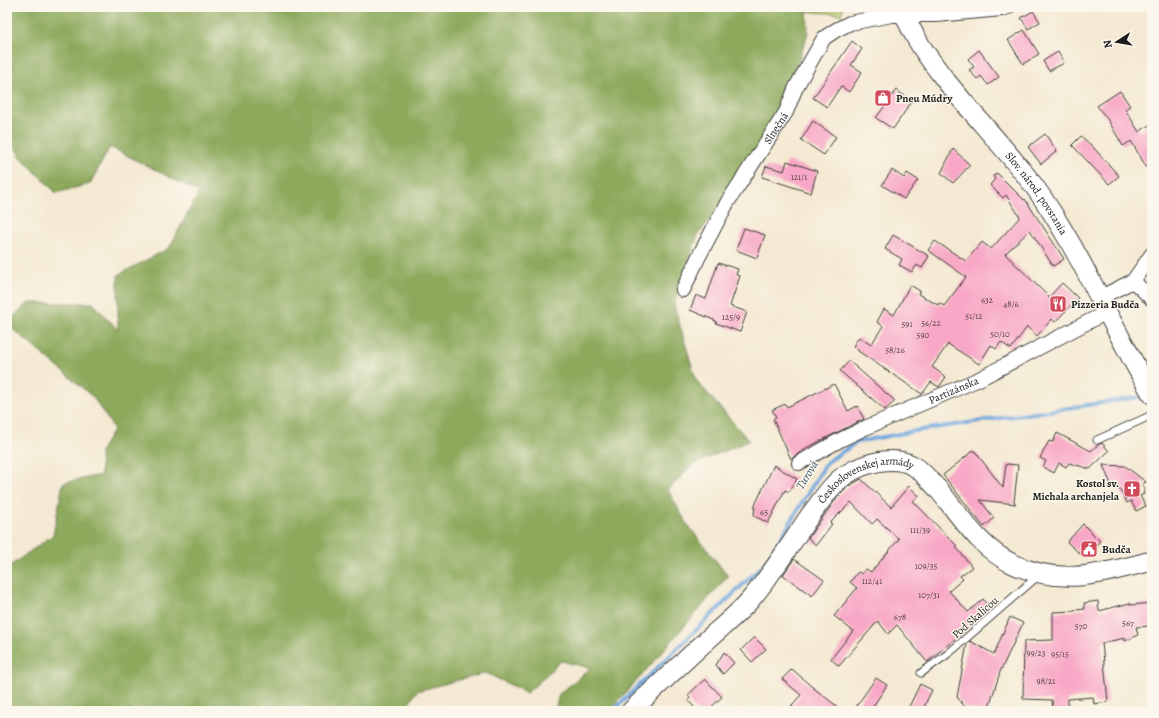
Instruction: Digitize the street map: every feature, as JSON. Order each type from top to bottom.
[{"type":"street","name":"Slnečná","points":[[683,290],[727,203],[786,112],[796,86],[824,38],[850,23],[892,15],[903,11],[936,15],[1002,9],[1008,7]]},
{"type":"street","name":"Slov. národ. povstania","points":[[903,11],[920,45],[939,72],[965,106],[1012,159],[1034,187],[1068,240],[1149,390]]},
{"type":"street","points":[[1152,254],[1132,281],[1152,299]]},
{"type":"street","name":"Partizánska","points":[[799,463],[864,428],[979,379],[1103,305],[1132,281]]},
{"type":"street","name":"Československej armády","points":[[631,711],[748,601],[766,580],[827,493],[845,475],[855,469],[875,462],[901,460],[913,465],[925,475],[985,546],[1012,563],[1040,574],[1085,576],[1152,561]]},
{"type":"lane","points":[[1097,440],[1152,414]]},
{"type":"lane","name":"Pod Skalicou","points":[[921,673],[949,653],[1040,574]]},
{"type":"green space","points":[[7,7],[807,7],[808,33],[766,154],[698,234],[674,305],[696,380],[749,441],[693,464],[668,490],[687,524],[728,576],[609,711],[555,711],[559,694],[591,668],[561,661],[527,693],[486,673],[417,691],[403,711],[7,711],[7,568],[53,535],[63,483],[101,475],[100,452],[114,429],[93,397],[7,324],[7,322],[29,303],[93,303],[118,330],[118,275],[169,248],[199,192],[110,147],[90,184],[56,193],[20,156],[7,136]]},
{"type":"green space","points":[[756,7],[843,7],[841,16],[839,14]]},
{"type":"building","points":[[1033,11],[1040,22],[1028,29],[1021,18]]},
{"type":"building","points":[[1024,30],[1039,54],[1023,64],[1008,40]]},
{"type":"building","points":[[852,41],[862,49],[851,65],[862,72],[849,92],[841,86],[827,107],[813,98]]},
{"type":"building","points":[[979,50],[999,77],[988,85],[981,76],[977,79],[969,70],[974,67],[968,59]]},
{"type":"building","points":[[1058,52],[1064,63],[1049,71],[1043,61]]},
{"type":"building","points":[[896,90],[912,101],[893,129],[876,118]]},
{"type":"building","points":[[1120,91],[1130,106],[1125,109],[1139,132],[1152,123],[1152,177],[1131,141],[1123,146],[1108,120],[1097,106]]},
{"type":"building","points":[[813,121],[836,137],[824,155],[801,140]]},
{"type":"building","points":[[1045,134],[1057,151],[1041,164],[1028,147]]},
{"type":"building","points":[[1081,136],[1119,176],[1109,184],[1072,145]]},
{"type":"building","points":[[953,149],[970,165],[953,183],[941,173]]},
{"type":"building","points":[[787,161],[817,171],[811,193],[762,177],[766,166],[784,171]]},
{"type":"building","points":[[892,170],[904,178],[907,173],[918,180],[904,199],[882,185]]},
{"type":"building","points":[[997,173],[1024,200],[1025,199],[1064,259],[1053,266],[1030,230],[1005,254],[1049,297],[1062,283],[1078,298],[1055,322],[1052,319],[1037,336],[1027,327],[1011,349],[1001,342],[996,349],[991,345],[979,364],[948,344],[932,367],[946,377],[939,387],[931,382],[922,394],[858,351],[853,346],[859,337],[871,345],[883,326],[877,322],[884,309],[894,315],[910,285],[920,291],[918,294],[938,305],[939,303],[944,306],[966,277],[928,250],[935,241],[966,261],[982,242],[991,249],[1020,217],[1006,195],[1003,198],[990,185],[995,179],[993,176]]},
{"type":"building","points":[[744,228],[765,235],[757,258],[736,250]]},
{"type":"building","points":[[893,235],[929,256],[922,268],[917,265],[912,272],[899,265],[902,259],[885,249]]},
{"type":"building","points":[[718,263],[738,269],[736,275],[740,276],[730,306],[747,312],[740,332],[716,323],[716,321],[690,310],[696,295],[706,299]]},
{"type":"building","points":[[849,361],[895,401],[885,410],[840,371]]},
{"type":"building","points":[[834,384],[848,411],[857,406],[864,419],[806,448],[791,459],[773,419],[776,417],[772,410],[785,404],[787,407]]},
{"type":"building","points":[[1057,433],[1091,451],[1102,443],[1109,451],[1090,469],[1069,463],[1066,467],[1059,463],[1054,473],[1043,467],[1046,461],[1040,458],[1049,441],[1053,442]]},
{"type":"building","points":[[974,450],[1003,488],[1006,464],[1018,465],[1014,502],[1016,504],[980,500],[994,518],[984,527],[943,475]]},
{"type":"building","points":[[774,465],[797,479],[789,492],[785,490],[768,523],[754,516],[755,505]]},
{"type":"building","name":"Kostol sv. Michala archanjela","points":[[1103,465],[1125,466],[1146,482],[1142,484],[1145,490],[1143,492],[1144,494],[1140,496],[1146,506],[1136,511],[1131,501],[1127,503],[1117,484],[1112,487]]},
{"type":"building","points":[[861,479],[891,507],[909,486],[919,496],[913,501],[957,546],[956,547],[972,567],[960,576],[963,579],[949,591],[968,612],[983,599],[991,609],[927,662],[897,625],[888,634],[878,621],[839,666],[831,659],[853,631],[834,616],[857,588],[850,582],[858,572],[862,574],[866,569],[871,572],[899,539],[877,519],[872,524],[851,502],[830,523],[832,524],[816,545],[808,538],[836,499],[849,486]]},
{"type":"building","points":[[1083,524],[1100,541],[1085,558],[1067,542]]},
{"type":"building","points":[[794,559],[824,580],[812,596],[783,575]]},
{"type":"building","points":[[1098,601],[1099,611],[1130,603],[1131,605],[1152,603],[1152,626],[1136,627],[1138,635],[1125,641],[1125,638],[1102,643],[1108,702],[1094,704],[1093,697],[1068,699],[1068,711],[1053,711],[1052,700],[1023,699],[1024,641],[1053,640],[1053,612],[1085,609],[1084,603]]},
{"type":"building","points":[[1010,617],[1023,623],[1000,672],[988,711],[980,711],[965,707],[957,697],[967,644],[970,641],[994,654]]},
{"type":"building","points":[[754,637],[766,649],[752,662],[741,650]]},
{"type":"building","points":[[724,652],[734,663],[723,674],[716,665]]},
{"type":"building","points":[[792,669],[843,711],[798,711],[791,706],[801,695],[782,679]]},
{"type":"building","points":[[876,678],[887,685],[870,711],[853,711]]},
{"type":"building","points":[[705,679],[722,697],[707,711],[697,711],[688,700],[690,698],[688,695]]},
{"type":"building","points":[[920,684],[932,690],[922,711],[907,711]]},
{"type":"waterway","name":"Turová","points":[[613,711],[766,562],[827,462],[857,442],[915,431],[1147,396]]},
{"type":"place","name":"Pneu Múdry","points":[[883,98]]},
{"type":"place","name":"Pizzeria Budča","points":[[1058,304]]},
{"type":"place","name":"Kostol sv. Michala archanjela","points":[[1132,489]]},
{"type":"place","name":"Budča","points":[[1089,549]]}]
